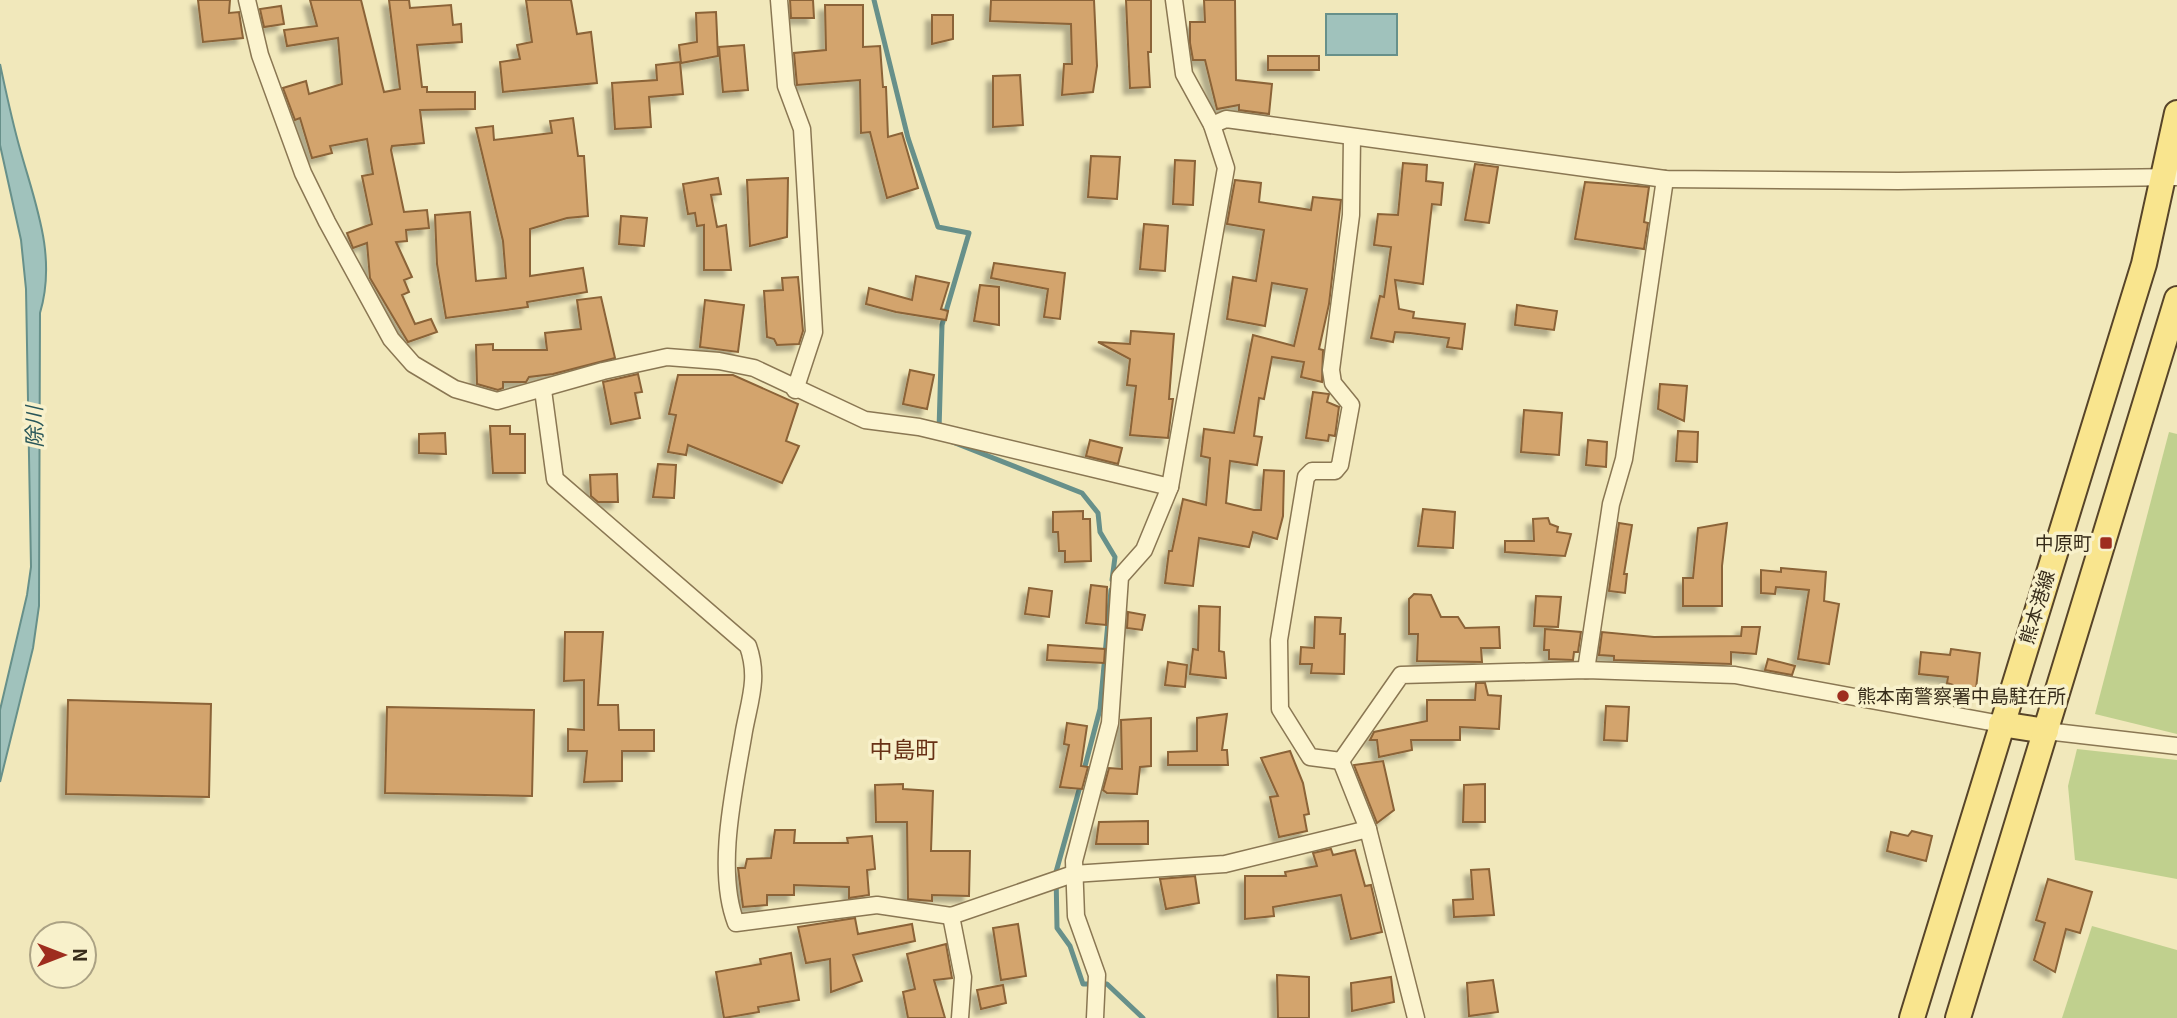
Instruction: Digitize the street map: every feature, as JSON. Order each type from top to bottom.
[{"type":"main road","name":"熊本港線","points":[[1912,1018],[2171,177],[2177,113]]},
{"type":"main road","points":[[1958,1018],[2177,299]]},
{"type":"main road","points":[[2001,724],[2046,731]]},
{"type":"street","points":[[247,0],[260,55],[303,173],[391,340],[413,364],[455,389],[498,401],[603,371],[667,357],[719,361],[754,368],[795,390],[865,420],[919,428],[1170,487]]},
{"type":"street","points":[[779,0],[786,86],[802,129],[814,332],[795,390]]},
{"type":"street","points":[[1095,1018],[1097,975],[1076,916],[1073,874],[1110,723],[1120,578],[1144,550],[1170,487],[1226,168],[1212,125],[1184,74],[1174,0]]},
{"type":"street","points":[[1212,125],[1226,119],[1665,179],[1898,181],[2171,177]]},
{"type":"street","points":[[1341,761],[1310,757],[1280,709],[1279,640],[1307,477],[1312,471],[1335,471],[1340,466],[1351,405],[1333,383],[1331,370],[1351,215],[1352,136]]},
{"type":"street","points":[[1586,670],[1611,504],[1624,458],[1665,179]]},
{"type":"street","points":[[543,390],[555,479],[748,646],[755,668],[734,791],[728,860],[728,903],[736,923],[877,905],[951,916],[1073,874],[1225,864],[1368,829]]},
{"type":"street","points":[[1341,761],[1401,675],[1586,670],[1735,675],[2001,724]]},
{"type":"street","points":[[2046,731],[2177,746]]},
{"type":"street","points":[[1341,761],[1368,829],[1416,1018]]},
{"type":"street","points":[[951,916],[963,977],[960,1018]]},
{"type":"green space","points":[[2169,432],[2177,434],[2177,734],[2095,714]]},
{"type":"green space","points":[[2077,749],[2177,760],[2177,879],[2075,860],[2068,786]]},
{"type":"green space","points":[[2092,926],[2177,950],[2177,1018],[2062,1018]]},
{"type":"water","points":[[1326,14],[1397,14],[1397,55],[1326,55]]},
{"type":"water","name":"除川","points":[[0,64],[14,128],[42,230],[46,271],[40,313],[39,606],[33,648],[0,782],[0,710],[31,567],[26,289],[21,240],[0,145]]},
{"type":"building","points":[[198,0],[230,0],[229,13],[239,12],[243,38],[203,42]]},
{"type":"building","points":[[310,0],[361,0],[384,92],[400,89],[389,0],[409,0],[410,8],[451,5],[453,25],[461,24],[462,42],[417,45],[422,87],[427,87],[427,92],[475,92],[475,109],[420,110],[424,143],[392,146],[391,150],[404,212],[427,210],[429,228],[406,230],[407,241],[396,242],[412,277],[404,280],[409,292],[402,295],[415,324],[431,319],[437,332],[408,342],[370,278],[367,243],[353,248],[347,233],[372,224],[362,176],[373,174],[367,139],[330,146],[332,153],[312,158],[300,118],[295,120],[283,88],[306,81],[309,94],[342,84],[338,38],[287,46],[284,30],[317,26]]},
{"type":"building","points":[[526,0],[571,0],[577,34],[591,32],[597,83],[503,92],[500,62],[520,59],[517,45],[532,42]]},
{"type":"building","points":[[790,0],[813,0],[814,18],[791,18]]},
{"type":"building","points":[[991,0],[1094,0],[1097,66],[1093,92],[1062,95],[1064,64],[1072,64],[1071,24],[990,21]]},
{"type":"building","points":[[1126,0],[1151,0],[1151,52],[1148,52],[1150,87],[1130,88]]},
{"type":"building","points":[[1204,0],[1235,0],[1236,80],[1272,84],[1269,114],[1239,110],[1239,105],[1217,109],[1205,60],[1193,60],[1190,43],[1190,22],[1205,22]]},
{"type":"building","points":[[825,5],[863,5],[863,47],[880,46],[883,87],[886,87],[888,137],[902,133],[918,188],[887,198],[870,132],[861,133],[860,80],[797,85],[794,53],[826,50]]},
{"type":"building","points":[[281,6],[284,24],[264,27],[260,9]]},
{"type":"building","points":[[716,12],[718,56],[681,63],[679,45],[697,42],[696,13]]},
{"type":"building","points":[[932,15],[953,15],[953,39],[932,44]]},
{"type":"building","points":[[744,45],[748,90],[723,92],[719,47]]},
{"type":"building","points":[[1268,56],[1319,56],[1319,70],[1268,70]]},
{"type":"building","points":[[680,62],[683,94],[649,97],[651,127],[615,129],[612,83],[657,80],[656,65]]},
{"type":"building","points":[[1020,75],[1023,125],[993,127],[993,76]]},
{"type":"building","points":[[573,118],[578,156],[584,156],[588,216],[567,218],[530,229],[530,276],[583,268],[587,292],[527,302],[528,307],[446,318],[437,264],[435,215],[470,212],[476,281],[506,278],[503,241],[476,128],[493,126],[494,140],[552,133],[550,121]]},
{"type":"building","points":[[1091,156],[1120,157],[1117,199],[1088,197]]},
{"type":"building","points":[[1175,160],[1195,161],[1193,205],[1173,204]]},
{"type":"building","points":[[1403,163],[1427,165],[1426,181],[1443,183],[1441,205],[1432,204],[1423,284],[1395,280],[1399,309],[1414,312],[1413,318],[1465,324],[1462,349],[1447,347],[1449,338],[1410,333],[1395,332],[1393,342],[1371,338],[1380,296],[1384,297],[1391,247],[1374,245],[1378,214],[1398,215]]},
{"type":"building","points":[[1475,164],[1498,167],[1489,223],[1465,220]]},
{"type":"building","points":[[718,178],[721,194],[711,195],[717,227],[726,225],[731,270],[704,270],[704,225],[697,226],[695,213],[688,214],[683,184]]},
{"type":"building","points":[[788,178],[787,237],[750,246],[747,180]]},
{"type":"building","points":[[1235,180],[1261,183],[1259,202],[1311,210],[1313,197],[1341,200],[1329,304],[1319,349],[1323,350],[1322,382],[1301,377],[1304,362],[1272,357],[1264,399],[1259,398],[1254,436],[1262,437],[1257,465],[1230,461],[1226,503],[1254,510],[1261,510],[1264,470],[1284,471],[1283,516],[1277,539],[1253,532],[1249,547],[1199,538],[1193,586],[1165,583],[1169,551],[1172,551],[1183,499],[1206,505],[1210,458],[1201,456],[1204,429],[1234,433],[1253,335],[1294,346],[1307,289],[1272,283],[1265,326],[1227,319],[1233,277],[1256,281],[1264,230],[1227,224]]},
{"type":"building","points":[[1585,182],[1649,187],[1644,222],[1648,223],[1644,249],[1575,239]]},
{"type":"building","points":[[621,216],[647,218],[644,246],[619,244]]},
{"type":"building","points":[[1144,224],[1168,226],[1165,271],[1140,269]]},
{"type":"building","points":[[994,263],[1065,273],[1060,319],[1044,317],[1048,289],[991,278]]},
{"type":"building","points":[[916,276],[949,283],[941,309],[948,311],[946,320],[866,304],[869,288],[912,300]]},
{"type":"building","points":[[798,277],[803,331],[799,344],[777,345],[774,339],[767,337],[764,291],[783,290],[782,278]]},
{"type":"building","points":[[980,285],[999,287],[999,325],[974,321]]},
{"type":"building","points":[[601,297],[615,358],[553,374],[529,377],[526,382],[503,382],[503,388],[498,390],[477,384],[476,345],[493,344],[493,350],[547,350],[545,333],[581,329],[577,300]]},
{"type":"building","points":[[705,300],[744,305],[738,352],[700,347]]},
{"type":"building","points":[[1517,305],[1557,311],[1554,330],[1515,325]]},
{"type":"building","points":[[1131,331],[1174,334],[1169,399],[1173,399],[1168,438],[1130,435],[1136,386],[1127,385],[1130,359],[1098,342],[1130,344]]},
{"type":"building","points":[[910,370],[934,375],[927,409],[903,404]]},
{"type":"building","points":[[638,374],[642,392],[635,393],[640,418],[611,424],[603,382]]},
{"type":"building","points":[[678,375],[733,375],[798,404],[786,441],[799,446],[782,483],[688,445],[686,455],[668,452],[676,415],[669,414]]},
{"type":"building","points":[[1660,384],[1687,386],[1684,421],[1658,409]]},
{"type":"building","points":[[1313,392],[1329,394],[1327,402],[1339,407],[1335,436],[1329,435],[1328,441],[1306,438]]},
{"type":"building","points":[[1524,410],[1562,413],[1559,455],[1521,452]]},
{"type":"building","points":[[490,426],[510,426],[510,434],[525,434],[525,473],[493,473]]},
{"type":"building","points":[[1678,431],[1698,432],[1697,462],[1676,461]]},
{"type":"building","points":[[445,433],[446,454],[419,453],[419,434]]},
{"type":"building","points":[[1090,440],[1122,448],[1118,464],[1086,456]]},
{"type":"building","points":[[1588,440],[1607,442],[1606,467],[1586,465]]},
{"type":"building","points":[[658,464],[676,465],[674,498],[653,497]]},
{"type":"building","points":[[617,474],[618,502],[598,502],[591,496],[590,475]]},
{"type":"building","points":[[1423,509],[1455,512],[1453,548],[1418,546]]},
{"type":"building","points":[[1083,511],[1083,519],[1090,519],[1091,561],[1065,562],[1065,551],[1059,551],[1058,532],[1053,532],[1053,512]]},
{"type":"building","points":[[1548,518],[1550,524],[1558,527],[1557,532],[1571,534],[1565,556],[1505,552],[1505,541],[1534,541],[1533,519]]},
{"type":"building","points":[[1619,523],[1632,525],[1624,574],[1627,574],[1625,593],[1609,591]]},
{"type":"building","points":[[1727,523],[1722,566],[1722,606],[1683,606],[1683,578],[1693,578],[1698,528]]},
{"type":"building","points":[[1781,568],[1826,572],[1824,601],[1839,604],[1829,664],[1798,659],[1809,590],[1776,587],[1775,594],[1761,593],[1761,570],[1781,572]]},
{"type":"building","points":[[1091,585],[1107,587],[1106,625],[1086,623]]},
{"type":"building","points":[[1029,588],[1052,591],[1049,617],[1025,614]]},
{"type":"building","points":[[1414,594],[1431,595],[1441,617],[1458,617],[1465,628],[1499,627],[1500,648],[1481,648],[1482,662],[1417,661],[1418,634],[1409,634],[1409,599]]},
{"type":"building","points":[[1536,596],[1561,597],[1558,627],[1534,626]]},
{"type":"building","points":[[1199,606],[1220,607],[1219,651],[1224,652],[1226,678],[1190,674],[1193,649],[1198,650]]},
{"type":"building","points":[[1128,612],[1145,615],[1142,630],[1127,628]]},
{"type":"building","points":[[1315,617],[1341,618],[1340,634],[1345,634],[1344,674],[1311,673],[1312,664],[1300,664],[1301,647],[1314,648]]},
{"type":"building","points":[[1742,627],[1760,627],[1756,654],[1731,652],[1731,664],[1614,660],[1614,656],[1599,655],[1602,632],[1654,637],[1741,636]]},
{"type":"building","points":[[1545,629],[1581,632],[1578,652],[1574,652],[1573,660],[1549,659],[1549,650],[1544,650]]},
{"type":"building","points":[[565,632],[603,632],[598,705],[618,705],[619,730],[654,730],[654,751],[622,751],[622,781],[584,782],[587,751],[568,751],[568,729],[584,730],[584,680],[564,681]]},
{"type":"building","points":[[1048,645],[1105,649],[1104,663],[1047,660]]},
{"type":"building","points":[[1951,649],[1980,653],[1975,698],[1952,695],[1953,685],[1947,683],[1948,677],[1919,674],[1921,652],[1950,655]]},
{"type":"building","points":[[1768,659],[1795,666],[1792,675],[1765,670]]},
{"type":"building","points":[[1168,662],[1187,665],[1185,687],[1165,685]]},
{"type":"building","points":[[1476,683],[1485,683],[1488,695],[1501,696],[1499,729],[1460,727],[1460,740],[1411,740],[1412,750],[1379,757],[1377,740],[1370,740],[1374,732],[1427,721],[1427,700],[1475,700]]},
{"type":"building","points":[[68,700],[211,704],[209,797],[66,794]]},
{"type":"building","points":[[1606,706],[1629,707],[1627,741],[1604,740]]},
{"type":"building","points":[[387,707],[534,710],[532,796],[385,793]]},
{"type":"building","points":[[1227,714],[1222,750],[1227,750],[1228,765],[1168,765],[1168,752],[1197,751],[1197,718]]},
{"type":"building","points":[[1151,718],[1151,766],[1140,767],[1137,794],[1107,793],[1103,790],[1109,768],[1122,769],[1121,720]]},
{"type":"building","points":[[1067,723],[1087,726],[1081,766],[1088,767],[1082,789],[1060,787],[1069,745],[1064,744]]},
{"type":"building","points":[[1290,751],[1303,783],[1309,814],[1304,815],[1307,831],[1279,837],[1270,797],[1278,796],[1261,758]]},
{"type":"building","points":[[1383,761],[1394,810],[1377,823],[1354,765]]},
{"type":"building","points":[[903,784],[903,789],[933,791],[931,851],[970,851],[969,896],[932,895],[932,901],[908,899],[907,822],[876,822],[875,785]]},
{"type":"building","points":[[1485,784],[1485,822],[1463,822],[1464,785]]},
{"type":"building","points":[[1148,821],[1148,844],[1096,844],[1099,822]]},
{"type":"building","points":[[775,830],[795,830],[794,843],[848,843],[847,838],[872,836],[875,869],[867,870],[869,895],[849,898],[849,887],[794,885],[794,895],[767,895],[767,905],[743,907],[738,868],[745,868],[747,859],[771,858]]},
{"type":"building","points":[[1912,831],[1932,836],[1926,861],[1887,851],[1891,832],[1908,836]]},
{"type":"building","points":[[1331,849],[1333,855],[1355,850],[1365,886],[1371,885],[1382,932],[1351,939],[1341,895],[1273,907],[1274,916],[1245,919],[1245,876],[1286,876],[1285,872],[1317,866],[1313,853]]},
{"type":"building","points":[[1489,869],[1494,915],[1454,917],[1453,900],[1473,899],[1471,870]]},
{"type":"building","points":[[1195,876],[1199,903],[1166,909],[1160,879]]},
{"type":"building","points":[[2048,879],[2092,892],[2080,933],[2066,929],[2055,972],[2034,960],[2045,923],[2036,920]]},
{"type":"building","points":[[855,918],[858,934],[912,924],[915,941],[853,955],[862,981],[831,992],[830,959],[806,963],[798,927]]},
{"type":"building","points":[[1018,924],[1026,976],[1001,980],[993,928]]},
{"type":"building","points":[[946,944],[952,978],[934,980],[945,1018],[908,1018],[903,992],[915,989],[907,954]]},
{"type":"building","points":[[791,953],[799,1000],[758,1007],[759,1012],[724,1018],[716,972],[761,964],[760,959]]},
{"type":"building","points":[[1277,975],[1309,977],[1309,1018],[1278,1018]]},
{"type":"building","points":[[1391,977],[1394,1002],[1352,1011],[1351,983]]},
{"type":"building","points":[[1493,980],[1498,1012],[1469,1016],[1467,983]]},
{"type":"building","points":[[1003,985],[1006,1003],[981,1009],[977,990]]},
{"type":"waterway","points":[[874,0],[908,138],[938,227],[969,233],[942,325],[939,430]]},
{"type":"waterway","points":[[950,441],[1082,493],[1098,513],[1100,532],[1115,557],[1112,580]]},
{"type":"waterway","points":[[1084,770],[1100,709],[1111,590]]},
{"type":"waterway","points":[[1081,783],[1056,872],[1057,928],[1070,946],[1083,984],[1107,984],[1143,1018]]},
{"type":"place","name":"中原町","points":[[2106,543]]},
{"type":"place","name":"熊本南警察署中島駐在所","points":[[1843,696]]},
{"type":"district","name":"中島町","points":[[904,750]]}]
